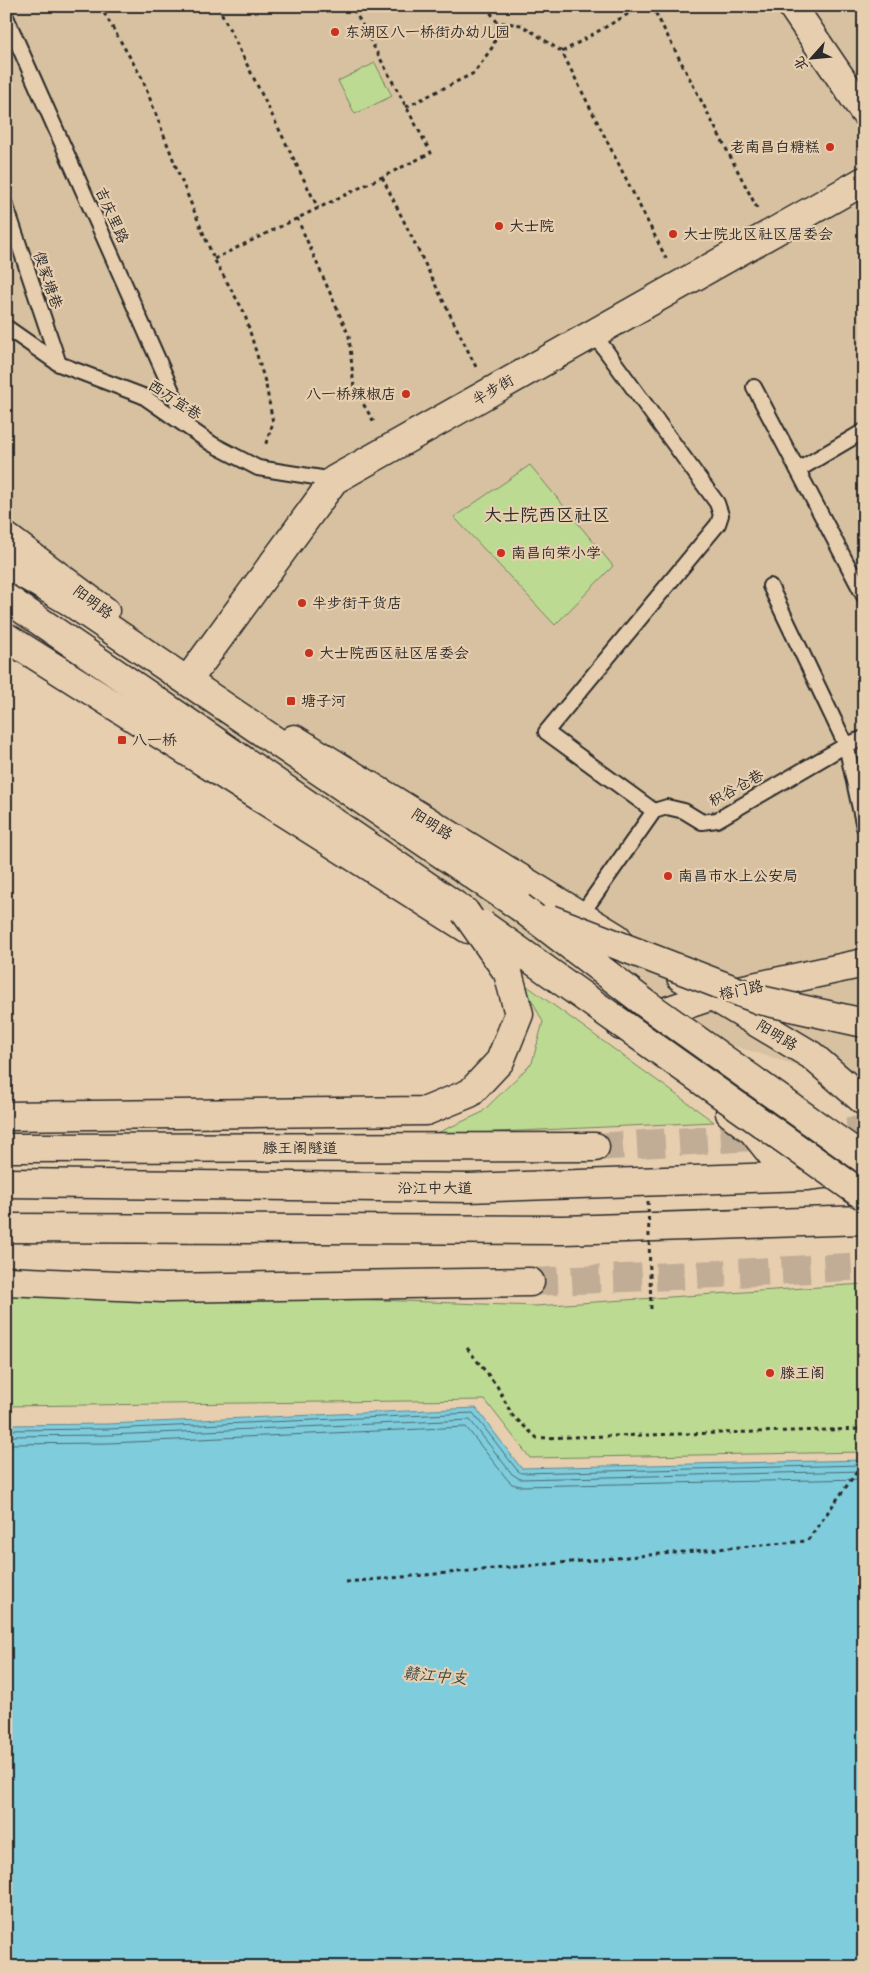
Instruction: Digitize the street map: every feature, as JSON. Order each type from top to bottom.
[{"type":"main road","points":[[797,8],[864,112]]},
{"type":"main road","name":"半步街","points":[[191,676],[334,480],[864,180]]},
{"type":"main road","name":"阳明路","points":[[6,537],[191,676],[712,996],[812,1055],[864,1101]]},
{"type":"main road","points":[[6,555],[69,600],[520,907],[645,1003],[864,1159]]},
{"type":"main road","points":[[6,564],[69,600]]},
{"type":"main road","points":[[6,598],[465,912],[864,1196]]},
{"type":"main road","points":[[6,637],[621,1026],[753,1131],[773,1156],[806,1176]]},
{"type":"main road","points":[[520,907],[760,1000],[864,1023]]},
{"type":"main road","points":[[6,1116],[426,1111],[470,1093],[500,1061],[520,1014],[508,972],[465,912]]},
{"type":"main road","name":"榕门路","points":[[621,1026],[712,996],[864,963]]},
{"type":"main road","name":"滕王阁隧道","points":[[6,1148],[595,1147]]},
{"type":"main road","name":"沿江中大道","points":[[6,1183],[468,1188],[806,1176],[864,1169]]},
{"type":"main road","points":[[6,1228],[564,1230],[864,1220]]},
{"type":"main road","points":[[6,1280],[163,1288],[530,1282]]},
{"type":"lane","name":"吉庆里路","points":[[6,17],[11,40],[188,427]]},
{"type":"lane","name":"偰家塘巷","points":[[6,206],[59,364]]},
{"type":"lane","name":"西万宜巷","points":[[6,327],[59,364],[142,396],[212,444],[258,468],[334,480]]},
{"type":"lane","points":[[581,916],[654,811],[546,732],[718,524],[721,515],[717,503],[594,333]]},
{"type":"lane","points":[[754,387],[864,596]]},
{"type":"lane","points":[[798,470],[864,431]]},
{"type":"lane","points":[[770,586],[846,744],[864,827]]},
{"type":"lane","name":"积谷仓巷","points":[[654,811],[667,807],[684,811],[702,822],[717,820],[846,744],[864,738]]},
{"type":"path","points":[[100,6],[142,78],[214,259],[244,312],[266,384],[273,423],[258,468]]},
{"type":"path","points":[[218,6],[318,208]]},
{"type":"path","points":[[214,259],[431,153],[352,6]]},
{"type":"path","points":[[406,107],[474,73],[494,45],[497,22],[486,6]]},
{"type":"path","points":[[562,52],[642,6]]},
{"type":"path","points":[[652,6],[770,233]]},
{"type":"path","points":[[497,22],[522,24],[562,52],[679,285]]},
{"type":"path","points":[[382,177],[489,392]]},
{"type":"path","points":[[297,218],[349,336],[354,388],[389,449]]},
{"type":"path","points":[[648,1201],[651,1310]]},
{"type":"path","points":[[467,1348],[497,1386],[512,1415],[537,1438],[864,1429]]},
{"type":"path","points":[[346,1582],[807,1541],[864,1462]]},
{"type":"shaded area","points":[[6,6],[864,6],[864,1086],[721,1042],[543,951],[203,715],[6,573]]},
{"type":"green space","points":[[375,63],[392,96],[355,114],[338,81]]},
{"type":"green space","points":[[530,465],[613,566],[555,625],[454,517]]},
{"type":"green space","points":[[523,983],[714,1122],[433,1135],[481,1113],[532,1063],[543,1022]]},
{"type":"green space","points":[[864,1284],[864,1452],[530,1458],[485,1400],[6,1406],[6,1286],[535,1306]]},
{"type":"water","name":"赣江中支","points":[[476,1408],[521,1468],[864,1460],[864,1967],[6,1967],[6,1425],[108,1424]]},
{"type":"tunnel","points":[[595,1147],[864,1130]]},
{"type":"tunnel","points":[[530,1282],[864,1266]]},
{"type":"place","name":"东湖区八一桥街办幼儿园","points":[[335,32]]},
{"type":"place","name":"老南昌白糖糕","points":[[830,147]]},
{"type":"place","name":"大士院","points":[[499,226]]},
{"type":"place","name":"大士院北区社区居委会","points":[[673,234]]},
{"type":"place","name":"八一桥辣椒店","points":[[406,394]]},
{"type":"place","name":"南昌向荣小学","points":[[501,553]]},
{"type":"place","name":"半步街干货店","points":[[302,603]]},
{"type":"place","name":"大士院西区社区居委会","points":[[309,653]]},
{"type":"place","name":"塘子河","points":[[291,701]]},
{"type":"place","name":"八一桥","points":[[122,740]]},
{"type":"place","name":"南昌市水上公安局","points":[[668,876]]},
{"type":"place","name":"滕王阁","points":[[770,1373]]},
{"type":"district","name":"大士院西区社区","points":[[547,515]]}]
